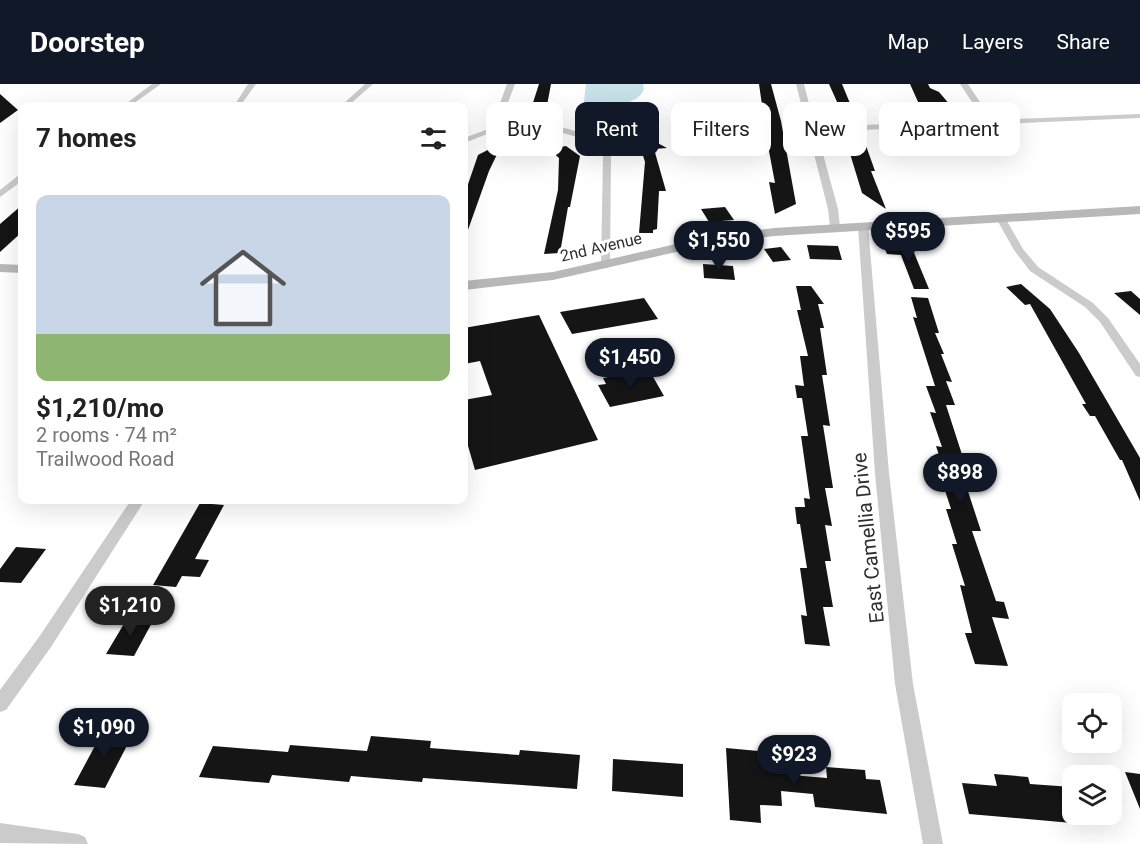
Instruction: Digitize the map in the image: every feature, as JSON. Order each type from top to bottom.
[{"type":"street","points":[[132,102],[158,84]]},
{"type":"street","points":[[240,102],[252,84]]},
{"type":"street","points":[[349,102],[369,84]]},
{"type":"street","points":[[504,102],[511,84]]},
{"type":"street","points":[[800,84],[805,102]]},
{"type":"street","points":[[964,84],[976,102]]},
{"type":"street","points":[[1020,121],[1140,116]]},
{"type":"street","points":[[563,131],[596,141],[607,155],[606,265]]},
{"type":"street","points":[[468,139],[486,132]]},
{"type":"street","points":[[819,156],[833,209],[835,227]]},
{"type":"street","points":[[0,194],[18,180]]},
{"type":"street","name":"2nd Avenue","points":[[468,286],[527,280],[606,265],[707,241],[835,227],[1140,210]]},
{"type":"street","points":[[1001,218],[1019,250],[1034,269],[1096,313],[1140,373]]},
{"type":"street","name":"East Camellia Drive","points":[[863,226],[882,473],[904,684],[933,844]]},
{"type":"street","points":[[0,268],[18,269]]},
{"type":"street","points":[[0,704],[45,642],[135,504]]},
{"type":"street","points":[[0,833],[78,844]]},
{"type":"water","points":[[586,84],[643,84],[644,89],[641,95],[630,102],[584,102]]},
{"type":"building","points":[[539,84],[551,84],[548,102],[533,102]]},
{"type":"building","points":[[759,84],[771,84],[783,132],[783,156],[787,156],[796,204],[775,214],[769,182],[775,183],[770,156],[771,102],[762,102]]},
{"type":"building","points":[[829,84],[842,84],[849,102],[837,102]]},
{"type":"building","points":[[910,84],[928,84],[948,102],[918,102]]},
{"type":"building","points":[[0,94],[18,110],[0,123]]},
{"type":"building","points":[[563,147],[575,152],[575,156],[580,156],[560,253],[544,254],[558,190],[559,158],[557,156],[563,156]]},
{"type":"building","points":[[867,148],[875,171],[871,171],[886,209],[862,193],[851,156],[867,156]]},
{"type":"building","points":[[486,151],[486,156],[496,156],[468,230],[468,184],[478,155]]},
{"type":"building","points":[[643,156],[656,156],[666,191],[659,191],[657,229],[653,230],[653,233],[639,233],[645,162]]},
{"type":"building","points":[[725,207],[734,220],[709,222],[701,209]]},
{"type":"building","points":[[18,208],[18,236],[0,252],[0,224]]},
{"type":"building","points":[[882,242],[910,243],[929,289],[914,289],[901,255],[887,254]]},
{"type":"building","points":[[807,245],[838,246],[842,260],[810,259]]},
{"type":"building","points":[[781,247],[791,260],[773,262],[764,249]]},
{"type":"building","points":[[703,264],[733,266],[735,280],[704,278]]},
{"type":"building","points":[[1021,284],[1050,309],[1079,353],[1140,458],[1140,501],[1122,460],[1095,416],[1090,416],[1082,404],[1086,404],[1030,304],[1025,305],[1006,287]]},
{"type":"building","points":[[796,286],[811,286],[824,304],[818,304],[824,328],[820,328],[827,375],[822,375],[830,426],[823,425],[833,488],[825,488],[832,526],[825,525],[831,561],[825,561],[833,607],[823,607],[830,646],[805,644],[801,615],[807,616],[800,568],[807,568],[795,507],[805,507],[804,498],[810,499],[801,436],[808,436],[802,398],[797,398],[795,385],[804,386],[800,356],[808,356],[797,310],[801,310]]},
{"type":"building","points":[[1131,291],[1140,299],[1140,315],[1114,293]]},
{"type":"building","points":[[911,297],[928,298],[939,333],[935,333],[944,354],[941,354],[952,382],[946,381],[955,405],[946,405],[967,470],[961,470],[981,531],[972,531],[996,601],[1004,602],[1009,619],[992,617],[1008,666],[975,664],[965,633],[972,633],[960,585],[965,586],[952,544],[957,544],[946,509],[951,509],[940,475],[946,476],[936,446],[942,447],[930,412],[936,413],[926,386],[935,386],[913,317],[917,318]]},
{"type":"building","points":[[644,298],[658,319],[572,334],[560,312]]},
{"type":"building","points":[[539,315],[598,440],[475,470],[468,446],[468,399],[492,395],[480,361],[468,363],[468,327]]},
{"type":"building","points":[[639,371],[643,376],[652,375],[664,396],[610,407],[598,385],[606,384],[603,378]]},
{"type":"building","points":[[199,504],[224,505],[195,559],[209,560],[200,577],[182,576],[176,587],[153,585]]},
{"type":"building","points":[[16,547],[46,549],[21,583],[0,582],[0,569]]},
{"type":"building","points":[[128,617],[154,619],[134,656],[106,654]]},
{"type":"building","points":[[104,729],[134,732],[105,788],[74,785]]},
{"type":"building","points":[[371,736],[431,741],[430,748],[519,755],[520,750],[580,755],[577,789],[423,778],[422,782],[351,776],[349,782],[272,775],[269,783],[199,777],[213,746],[288,752],[290,745],[367,751]]},
{"type":"building","points":[[726,748],[789,754],[791,775],[827,778],[826,767],[865,770],[866,779],[880,780],[887,814],[815,807],[813,794],[781,791],[782,806],[760,805],[761,823],[730,820]]},
{"type":"building","points":[[613,759],[683,764],[683,797],[612,791]]},
{"type":"building","points":[[1125,772],[1140,774],[1140,809]]},
{"type":"building","points":[[994,774],[1028,777],[1030,784],[1062,786],[1062,822],[969,814],[962,783],[997,786]]}]
